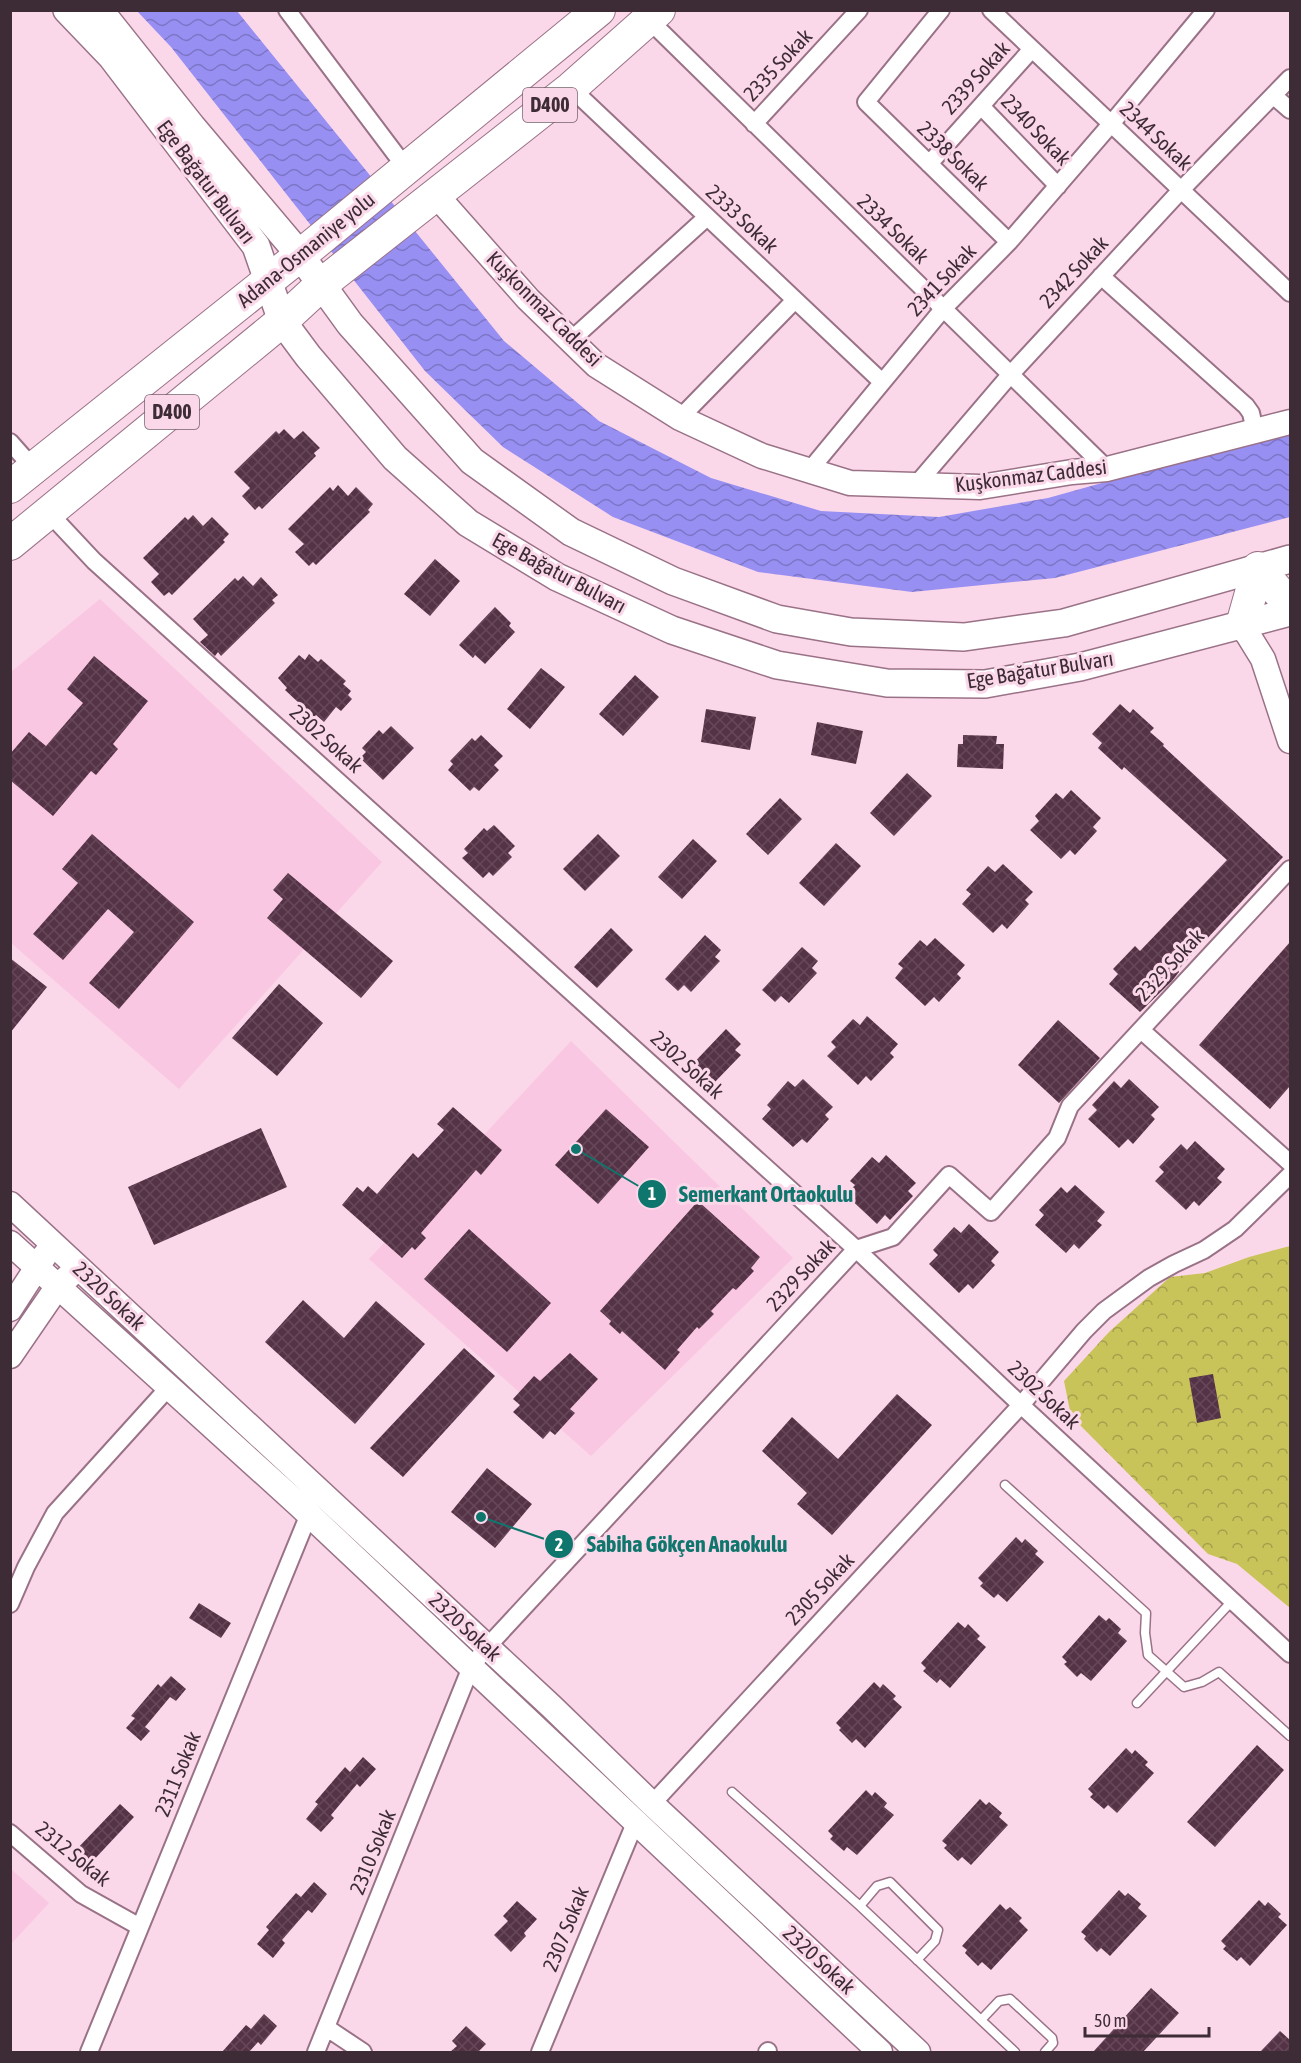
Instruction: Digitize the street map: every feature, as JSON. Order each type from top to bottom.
[{"type":"highway","name":"Adana-Osmaniye yolu","points":[[22,477],[267,282],[599,10]]},
{"type":"highway","name":"D400","points":[[436,195],[571,88],[654,15]]},
{"type":"highway","name":"Adana-Osmaniye yolu","points":[[10,544],[282,321],[326,280],[436,195]]},
{"type":"highway","points":[[1258,568],[1290,605]]},
{"type":"highway","points":[[1242,625],[1258,568]]},
{"type":"main road","name":"Ege Bağatur Bulvarı","points":[[67,10],[112,57],[256,246],[282,321],[308,356],[395,458],[468,523],[557,577],[662,626],[777,665],[887,683],[986,684],[1080,667],[1290,612]]},
{"type":"main road","name":"Ege Bağatur Bulvarı","points":[[99,10],[192,127],[304,252],[326,280],[351,324],[472,461],[571,532],[673,581],[777,619],[851,632],[964,637],[1064,622],[1290,559]]},
{"type":"street","points":[[287,10],[406,168]]},
{"type":"street","name":"2335 Sokak","points":[[754,124],[859,10]]},
{"type":"street","name":"2338 Sokak","points":[[941,10],[866,102],[1009,242]]},
{"type":"street","name":"2344 Sokak","points":[[991,10],[1290,293]]},
{"type":"street","name":"2341 Sokak","points":[[809,471],[943,309],[1009,242],[1206,10]]},
{"type":"street","name":"2334 Sokak","points":[[654,15],[754,124],[1107,468]]},
{"type":"street","name":"2339 Sokak","points":[[929,164],[1032,49]]},
{"type":"street","name":"2342 Sokak","points":[[916,485],[1010,375],[1180,190],[1290,78]]},
{"type":"street","name":"2333 Sokak","points":[[571,88],[882,382]]},
{"type":"street","points":[[1274,96],[1290,110]]},
{"type":"street","name":"2340 Sokak","points":[[981,106],[1058,186]]},
{"type":"street","name":"Kuşkonmaz Caddesi","points":[[436,195],[528,299],[596,365],[680,418],[762,456],[850,483],[980,487],[1107,468],[1290,422]]},
{"type":"street","points":[[570,341],[707,217]]},
{"type":"street","points":[[1101,276],[1246,406],[1251,413],[1255,431]]},
{"type":"street","points":[[680,418],[795,300]]},
{"type":"street","points":[[10,442],[22,477]]},
{"type":"street","name":"2302 Sokak","points":[[49,513],[103,569],[856,1249],[1290,1654]]},
{"type":"street","points":[[1242,625],[1263,659],[1290,741]]},
{"type":"street","name":"2329 Sokak","points":[[471,1667],[856,1249],[893,1237],[949,1175],[991,1212],[1058,1138],[1070,1106],[1290,869]]},
{"type":"street","points":[[1141,1030],[1290,1163]]},
{"type":"street","name":"2305 Sokak","points":[[652,1804],[1021,1405],[1068,1348],[1104,1311],[1149,1278],[1204,1250],[1235,1229],[1290,1174]]},
{"type":"street","name":"2320 Sokak","points":[[10,1204],[487,1647],[918,2052]]},
{"type":"street","name":"2320 Sokak","points":[[10,1243],[309,1514],[880,2052]]},
{"type":"street","points":[[10,1309],[52,1243]]},
{"type":"street","points":[[10,1356],[58,1286],[78,1267]]},
{"type":"street","points":[[10,1604],[26,1567],[55,1513],[169,1387]]},
{"type":"street","name":"2311 Sokak","points":[[89,2052],[309,1514]]},
{"type":"street","name":"2310 Sokak","points":[[316,2052],[471,1667]]},
{"type":"street","name":"2307 Sokak","points":[[540,2052],[635,1822]]},
{"type":"street","name":"2312 Sokak","points":[[10,1833],[81,1894],[140,1927]]},
{"type":"street","points":[[327,2028],[363,2052]]},
{"type":"lane","points":[[1005,1485],[1146,1613],[1148,1655],[1166,1672],[1184,1687],[1202,1682],[1219,1672],[1290,1736]]},
{"type":"lane","points":[[1137,1703],[1233,1600]]},
{"type":"lane","points":[[732,1792],[860,1906],[1016,2052]]},
{"type":"lane","points":[[860,1906],[877,1886],[890,1882],[938,1930],[935,1941],[917,1960]]},
{"type":"lane","points":[[981,2019],[999,2001],[1010,1999],[1052,2038],[1053,2043],[1045,2052]]},
{"type":"shaded area","points":[[100,599],[382,862],[179,1089],[11,943],[11,672]]},
{"type":"shaded area","points":[[571,1041],[793,1258],[591,1456],[369,1259]]},
{"type":"shaded area","points":[[10,1868],[49,1903],[11,1944],[10,1944]]},
{"type":"green space","points":[[1290,1246],[1290,1608],[1237,1564],[1208,1554],[1071,1416],[1064,1381],[1109,1332],[1170,1277],[1205,1273],[1249,1257]]},
{"type":"water","points":[[137,11],[237,11],[504,341],[599,421],[711,478],[821,511],[939,517],[1048,498],[1249,442],[1290,433],[1290,517],[1055,578],[912,592],[758,572],[613,517],[503,447],[425,371],[171,47]]},
{"type":"building","points":[[284,429],[294,439],[303,431],[320,448],[314,453],[316,456],[262,509],[259,506],[255,510],[242,496],[250,488],[234,472],[276,431],[279,434]]},
{"type":"building","points":[[338,485],[348,496],[356,487],[373,504],[368,510],[370,512],[316,565],[313,562],[309,566],[295,552],[304,544],[288,529],[330,487],[333,491]]},
{"type":"building","points":[[193,515],[203,526],[212,517],[229,534],[223,540],[225,542],[172,595],[169,592],[164,596],[151,582],[159,574],[143,558],[185,517],[188,520]]},
{"type":"building","points":[[435,559],[460,581],[430,616],[404,594]]},
{"type":"building","points":[[243,576],[253,586],[261,577],[278,595],[272,600],[275,603],[221,656],[218,652],[215,656],[200,642],[208,635],[193,619],[235,578],[238,581]]},
{"type":"building","points":[[495,607],[511,623],[509,626],[515,632],[485,664],[475,655],[473,658],[459,645]]},
{"type":"building","points":[[309,654],[318,662],[321,659],[346,681],[343,684],[351,691],[348,695],[352,699],[341,711],[336,707],[324,722],[316,715],[314,717],[285,690],[287,688],[278,678],[299,655],[305,660]]},
{"type":"building","points":[[94,656],[148,701],[113,744],[118,749],[96,775],[91,771],[53,816],[10,780],[10,754],[29,732],[46,746],[83,703],[67,689]]},
{"type":"building","points":[[541,668],[565,687],[530,729],[507,709]]},
{"type":"building","points":[[635,675],[659,697],[623,736],[599,714]]},
{"type":"building","points":[[1120,704],[1130,713],[1133,709],[1154,728],[1150,732],[1164,744],[1163,746],[1283,857],[1178,970],[1179,972],[1172,981],[1140,1012],[1109,984],[1118,974],[1113,969],[1135,946],[1140,951],[1227,860],[1124,767],[1122,770],[1098,748],[1102,743],[1092,734]]},
{"type":"building","points":[[706,709],[756,717],[750,750],[701,742]]},
{"type":"building","points":[[817,722],[863,731],[856,764],[811,755]]},
{"type":"building","points":[[391,726],[414,748],[383,780],[360,758],[366,752],[362,748],[379,730],[383,734]]},
{"type":"building","points":[[481,735],[503,756],[494,765],[499,770],[479,791],[474,787],[470,791],[448,770],[453,764],[450,761],[472,738],[475,741]]},
{"type":"building","points":[[963,735],[997,736],[996,744],[1004,744],[1003,769],[957,767],[958,744],[963,744]]},
{"type":"building","points":[[907,773],[932,796],[894,836],[870,813]]},
{"type":"building","points":[[1071,790],[1101,818],[1093,827],[1097,831],[1075,855],[1070,850],[1061,859],[1030,830],[1039,821],[1035,816],[1056,793],[1063,799]]},
{"type":"building","points":[[780,798],[802,819],[768,855],[746,834]]},
{"type":"building","points":[[494,825],[515,846],[508,853],[512,857],[493,876],[489,872],[483,878],[462,858],[468,853],[464,849],[484,828],[487,831]]},
{"type":"building","points":[[92,834],[194,922],[119,1009],[89,983],[134,932],[108,909],[63,960],[33,934],[78,883],[62,869]]},
{"type":"building","points":[[598,834],[620,856],[585,891],[563,869]]},
{"type":"building","points":[[693,839],[717,861],[682,899],[658,877]]},
{"type":"building","points":[[836,843],[861,866],[824,906],[799,883]]},
{"type":"building","points":[[1003,864],[1033,892],[1025,900],[1029,904],[1007,929],[1002,924],[993,933],[962,904],[971,894],[966,890],[988,866],[995,872]]},
{"type":"building","points":[[288,873],[393,961],[361,998],[267,918],[283,899],[273,890]]},
{"type":"building","points":[[611,928],[633,950],[597,988],[574,967]]},
{"type":"building","points":[[705,935],[721,950],[715,957],[720,961],[691,992],[684,985],[678,991],[665,979]]},
{"type":"building","points":[[935,938],[965,965],[957,974],[961,978],[939,1002],[934,997],[925,1006],[895,978],[903,968],[898,964],[920,940],[927,946]]},
{"type":"building","points":[[1290,942],[1290,1086],[1270,1109],[1199,1045]]},
{"type":"building","points":[[802,947],[818,961],[812,968],[817,973],[789,1003],[781,996],[775,1002],[762,990]]},
{"type":"building","points":[[10,958],[47,987],[10,1033]]},
{"type":"building","points":[[279,984],[323,1023],[277,1076],[232,1038]]},
{"type":"building","points":[[867,1016],[898,1044],[890,1053],[894,1057],[871,1081],[866,1076],[858,1085],[827,1056],[836,1047],[831,1042],[853,1019],[860,1025]]},
{"type":"building","points":[[1058,1020],[1100,1058],[1059,1103],[1018,1065]]},
{"type":"building","points":[[726,1029],[741,1044],[735,1050],[741,1055],[712,1085],[704,1078],[698,1084],[685,1072]]},
{"type":"building","points":[[803,1079],[833,1107],[825,1115],[829,1119],[807,1143],[802,1139],[793,1147],[762,1119],[771,1109],[767,1105],[788,1081],[795,1087]]},
{"type":"building","points":[[1129,1079],[1159,1107],[1151,1115],[1155,1119],[1133,1144],[1128,1139],[1119,1148],[1088,1119],[1097,1110],[1092,1105],[1114,1081],[1121,1088]]},
{"type":"building","points":[[453,1107],[502,1150],[481,1175],[476,1170],[421,1233],[426,1238],[415,1250],[412,1247],[402,1258],[342,1205],[357,1187],[363,1192],[368,1186],[377,1194],[413,1153],[418,1158],[444,1130],[437,1124]]},
{"type":"building","points":[[606,1109],[649,1147],[598,1204],[555,1165]]},
{"type":"building","points":[[261,1128],[287,1187],[154,1245],[128,1187]]},
{"type":"building","points":[[1195,1141],[1225,1169],[1217,1178],[1222,1182],[1199,1206],[1194,1201],[1186,1210],[1155,1181],[1164,1172],[1159,1167],[1181,1144],[1187,1150]]},
{"type":"building","points":[[886,1155],[916,1183],[908,1191],[913,1196],[890,1220],[885,1215],[877,1224],[846,1195],[855,1185],[850,1181],[872,1157],[879,1163]]},
{"type":"building","points":[[1075,1185],[1105,1212],[1097,1221],[1102,1225],[1079,1249],[1074,1244],[1066,1253],[1035,1225],[1044,1215],[1039,1210],[1061,1187],[1067,1193]]},
{"type":"building","points":[[698,1201],[760,1257],[751,1268],[754,1271],[736,1290],[733,1288],[711,1311],[714,1314],[699,1329],[697,1327],[677,1350],[680,1352],[665,1370],[622,1331],[620,1334],[600,1311]]},
{"type":"building","points":[[969,1224],[999,1252],[991,1261],[995,1265],[973,1289],[968,1284],[959,1293],[929,1264],[938,1255],[933,1250],[954,1227],[961,1233]]},
{"type":"building","points":[[469,1229],[551,1303],[507,1352],[424,1279]]},
{"type":"building","points":[[303,1300],[344,1338],[376,1301],[425,1344],[355,1424],[265,1342]]},
{"type":"building","points":[[464,1348],[495,1376],[403,1477],[370,1448]]},
{"type":"building","points":[[570,1353],[598,1379],[570,1409],[575,1413],[555,1435],[550,1431],[543,1439],[513,1412],[520,1405],[513,1399],[534,1376],[540,1381]]},
{"type":"building","points":[[1213,1374],[1221,1418],[1197,1423],[1189,1378]]},
{"type":"building","points":[[897,1394],[932,1425],[832,1535],[797,1504],[807,1493],[762,1451],[792,1417],[838,1459]]},
{"type":"building","points":[[487,1468],[532,1504],[495,1548],[451,1512]]},
{"type":"building","points":[[1016,1537],[1022,1543],[1025,1539],[1038,1551],[1035,1554],[1044,1562],[1007,1602],[998,1594],[994,1598],[980,1586],[983,1583],[978,1578]]},
{"type":"building","points":[[199,1603],[231,1623],[221,1638],[189,1618]]},
{"type":"building","points":[[1099,1615],[1106,1621],[1109,1618],[1121,1629],[1118,1633],[1127,1641],[1091,1681],[1081,1673],[1077,1677],[1064,1664],[1067,1662],[1062,1657]]},
{"type":"building","points":[[958,1622],[965,1628],[968,1624],[980,1636],[977,1639],[986,1647],[950,1688],[940,1679],[937,1683],[923,1671],[926,1668],[921,1663]]},
{"type":"building","points":[[171,1676],[186,1689],[176,1701],[170,1697],[145,1727],[150,1731],[141,1741],[126,1728],[135,1718],[131,1716],[158,1684],[161,1687]]},
{"type":"building","points":[[874,1682],[880,1688],[883,1684],[896,1696],[893,1699],[902,1707],[865,1748],[856,1739],[852,1743],[839,1730],[841,1728],[836,1723]]},
{"type":"building","points":[[1257,1745],[1284,1770],[1215,1847],[1187,1822]]},
{"type":"building","points":[[1126,1748],[1132,1754],[1135,1750],[1148,1762],[1145,1765],[1154,1773],[1117,1813],[1108,1805],[1104,1809],[1090,1797],[1093,1794],[1088,1789]]},
{"type":"building","points":[[363,1757],[376,1769],[360,1787],[357,1784],[331,1815],[334,1818],[321,1832],[306,1819],[318,1804],[315,1802],[345,1767],[350,1772]]},
{"type":"building","points":[[866,1790],[872,1796],[875,1792],[887,1803],[884,1807],[894,1815],[857,1855],[847,1847],[844,1851],[830,1839],[833,1836],[828,1831]]},
{"type":"building","points":[[980,1799],[986,1805],[989,1802],[1002,1813],[999,1817],[1008,1825],[971,1865],[962,1857],[958,1861],[944,1848],[947,1845],[942,1841]]},
{"type":"building","points":[[120,1804],[134,1817],[89,1865],[74,1852]]},
{"type":"building","points":[[314,1882],[327,1894],[312,1913],[308,1910],[282,1940],[285,1943],[273,1958],[257,1944],[269,1930],[266,1927],[296,1893],[301,1897]]},
{"type":"building","points":[[1119,1890],[1125,1896],[1128,1893],[1141,1904],[1138,1908],[1147,1916],[1110,1956],[1101,1948],[1097,1952],[1084,1939],[1086,1936],[1081,1932]]},
{"type":"building","points":[[1259,1900],[1265,1906],[1268,1902],[1281,1914],[1278,1917],[1287,1925],[1250,1966],[1241,1957],[1237,1961],[1223,1949],[1226,1946],[1221,1941]]},
{"type":"building","points":[[517,1901],[537,1919],[524,1933],[526,1936],[511,1952],[494,1935],[508,1921],[503,1916]]},
{"type":"building","points":[[1000,1904],[1006,1910],[1010,1907],[1022,1918],[1019,1921],[1028,1930],[991,1970],[982,1962],[978,1966],[965,1953],[967,1950],[962,1946]]},
{"type":"building","points":[[1151,1988],[1179,2013],[1143,2052],[1093,2052]]},
{"type":"building","points":[[264,2014],[277,2026],[261,2045],[258,2042],[249,2052],[222,2052],[246,2025],[251,2029]]},
{"type":"building","points":[[466,2026],[486,2044],[478,2052],[450,2052],[457,2046],[452,2041]]},
{"type":"building","points":[[1280,2031],[1290,2040],[1290,2052],[1260,2052]]},
{"type":"place","name":"Semerkant Ortaokulu","points":[[576,1149]]},
{"type":"place","name":"Sabiha Gökçen Anaokulu","points":[[481,1517]]}]
